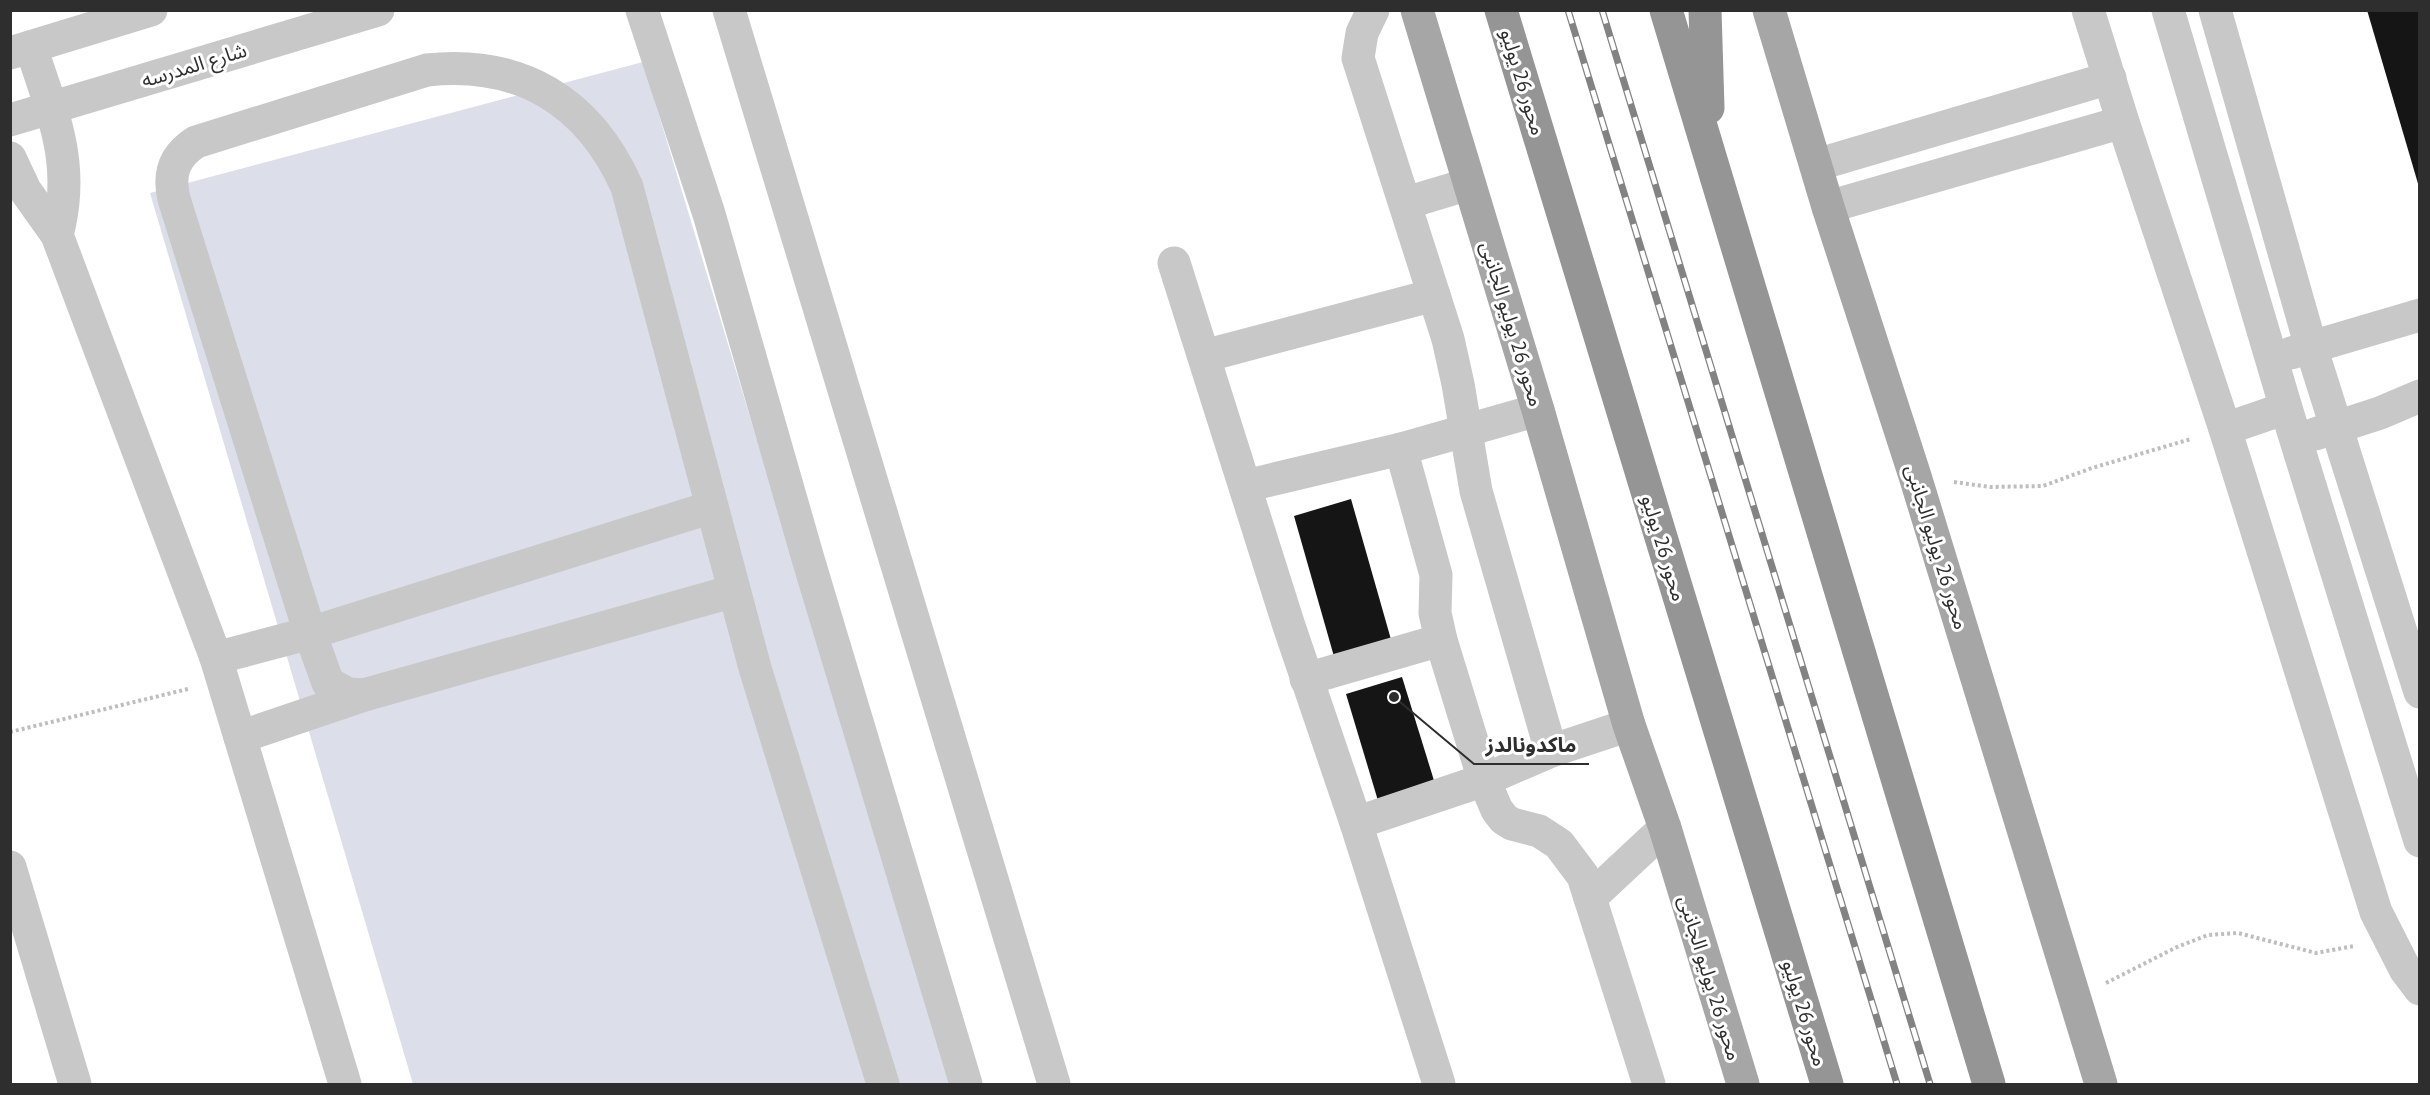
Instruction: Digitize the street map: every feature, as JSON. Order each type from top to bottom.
[{"type":"highway","name":"محور 26 يوليو","points":[[1501,10],[1827,1084]]},
{"type":"highway","points":[[1666,10],[1989,1084]]},
{"type":"highway","points":[[1705,10],[1709,152]]},
{"type":"main road","name":"محور 26 يوليو الجانبى","points":[[1417,10],[1538,410],[1629,725],[1665,828],[1743,1084]]},
{"type":"main road","name":"محور 26 يوليو الجانبى","points":[[1769,10],[1828,207],[1915,476],[2101,1084]]},
{"type":"street","points":[[57,236],[63,213],[65,167],[62,145],[51,108],[21,50],[151,10]]},
{"type":"street","name":"شارع المدرسه","points":[[10,120],[378,10]]},
{"type":"street","points":[[642,10],[709,214],[809,562],[966,1084]]},
{"type":"street","points":[[729,10],[1053,1084]]},
{"type":"street","points":[[1373,10],[1362,33],[1358,58],[1448,339],[1476,491],[1551,751]]},
{"type":"street","points":[[2088,10],[2225,429],[2366,882],[2386,934],[2405,969],[2420,989]]},
{"type":"street","points":[[2168,10],[2286,408],[2420,842]]},
{"type":"street","points":[[2215,10],[2311,347],[2420,692]]},
{"type":"street","points":[[364,695],[348,693],[328,682],[310,633],[171,185],[172,170],[185,149],[196,142],[427,69],[451,67],[501,72],[548,92],[569,106],[603,142],[617,164],[627,188],[755,668],[883,1084]]},
{"type":"street","points":[[1816,165],[2110,78]]},
{"type":"street","points":[[1828,207],[2123,122]]},
{"type":"street","points":[[10,158],[21,182],[57,236],[220,670],[345,1084]]},
{"type":"street","points":[[1406,203],[1470,184]]},
{"type":"street","points":[[1174,263],[1306,679],[1356,823],[1439,1084]]},
{"type":"street","points":[[1204,356],[1434,295]]},
{"type":"street","points":[[2272,358],[2420,315]]},
{"type":"street","points":[[2296,440],[2380,413],[2420,396]]},
{"type":"street","points":[[2225,429],[2286,408]]},
{"type":"street","points":[[1245,486],[1401,449],[1538,410]]},
{"type":"street","points":[[1401,449],[1436,575],[1436,613],[1441,640],[1484,780],[1497,810],[1504,819],[1512,824],[1539,831],[1559,844],[1583,876],[1649,1084]]},
{"type":"street","points":[[220,670],[310,633],[712,507]]},
{"type":"street","points":[[240,737],[364,695],[734,591]]},
{"type":"street","points":[[1306,679],[1441,640]]},
{"type":"street","points":[[1356,823],[1484,780],[1551,751],[1629,725]]},
{"type":"street","points":[[1590,898],[1665,828]]},
{"type":"street","points":[[10,867],[75,1084]]},
{"type":"path","points":[[1915,476],[1990,487],[2043,486],[2092,468],[2225,429]]},
{"type":"path","points":[[10,732],[220,670]]},
{"type":"path","points":[[2076,999],[2177,947],[2208,934],[2238,933],[2316,953],[2356,946],[2386,934]]},
{"type":"shaded area","points":[[643,62],[951,1084],[413,1084],[150,193]]},
{"type":"building","points":[[2367,10],[2420,10],[2420,187],[2419,187]]},
{"type":"building","points":[[1351,499],[1392,643],[1335,660],[1294,516]]},
{"type":"building","points":[[1402,677],[1436,787],[1379,804],[1346,694]]},
{"type":"railway","points":[[1568,10],[1897,1084]]},
{"type":"railway","points":[[1602,10],[1930,1084]]},
{"type":"place","name":"ماكدونالدز","points":[[1394,697]]}]
